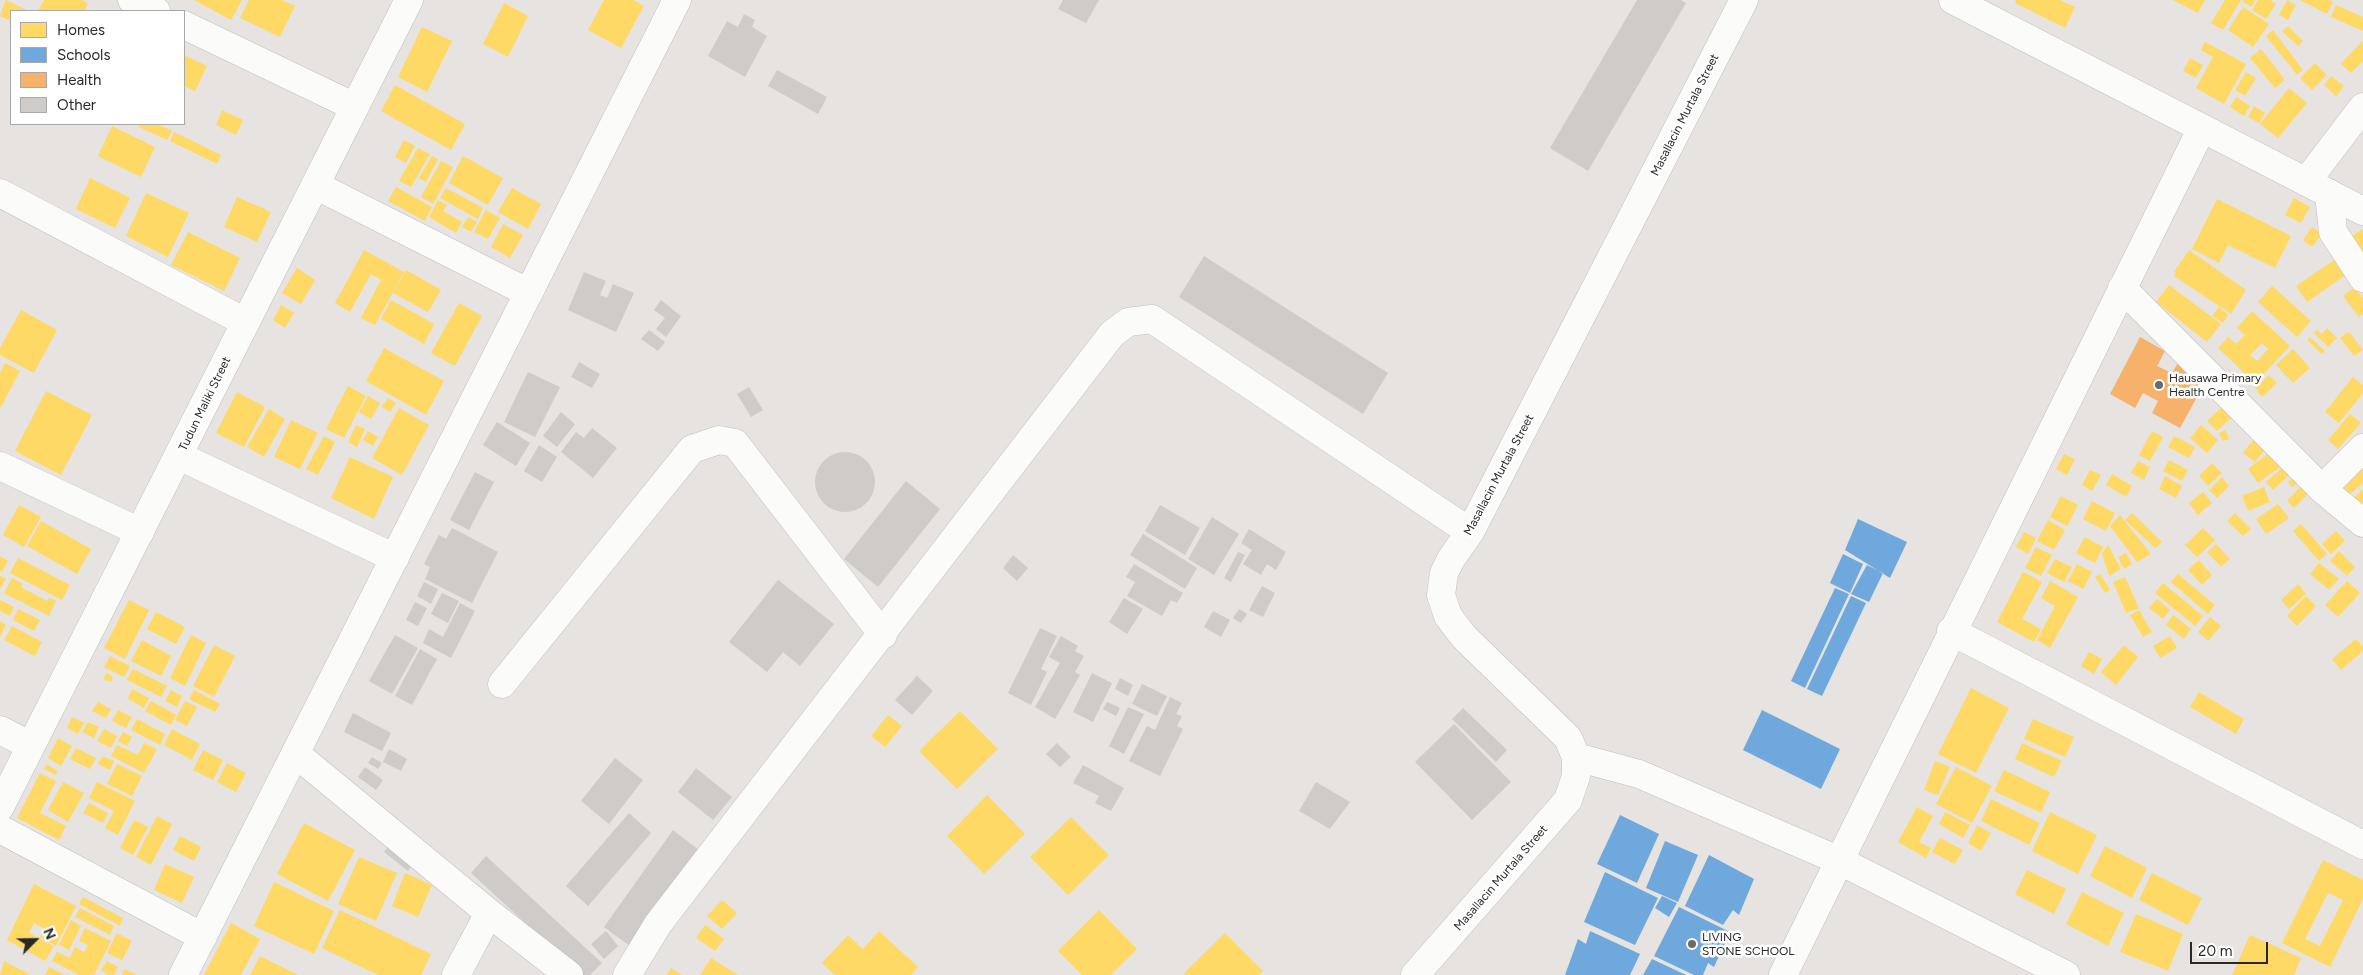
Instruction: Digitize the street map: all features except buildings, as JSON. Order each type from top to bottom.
[{"type":"street","points":[[132,0],[154,10]]},
{"type":"street","name":"Tudun Maliki Street","points":[[0,806],[409,0]]},
{"type":"street","points":[[184,975],[677,0]]},
{"type":"street","name":"Masallacin Murtala Street","points":[[1415,975],[1568,800],[1576,776],[1576,757],[1568,738],[1464,637],[1448,616],[1441,595],[1444,572],[1470,532],[1744,0]]},
{"type":"street","points":[[1953,0],[2363,210]]},
{"type":"street","points":[[185,25],[354,107]]},
{"type":"street","points":[[2363,107],[2317,187],[2333,232],[2363,278]]},
{"type":"street","points":[[1783,975],[1951,631],[2202,128]]},
{"type":"street","points":[[315,185],[528,294]]},
{"type":"street","points":[[0,193],[245,322]]},
{"type":"street","points":[[2122,288],[2322,489],[2363,523]]},
{"type":"street","points":[[627,975],[658,924],[1112,334],[1128,322],[1152,319],[1470,532]]},
{"type":"street","points":[[502,684],[692,450],[719,440],[735,443],[882,635]]},
{"type":"street","points":[[2322,489],[2363,448]]},
{"type":"street","points":[[179,456],[395,558]]},
{"type":"street","points":[[0,466],[140,532]]},
{"type":"street","points":[[1951,631],[2363,845]]},
{"type":"street","points":[[0,730],[31,746]]},
{"type":"street","points":[[296,754],[489,913],[570,975]]},
{"type":"street","points":[[1576,757],[1639,774],[1838,860],[2060,974]]},
{"type":"street","points":[[0,829],[203,937]]},
{"type":"street","points":[[456,975],[489,913]]},
{"type":"place","name":"Hausawa Primary Health Centre","points":[[2159,385]]},
{"type":"place","name":"LIVING STONE SCHOOL","points":[[1692,944]]}]
